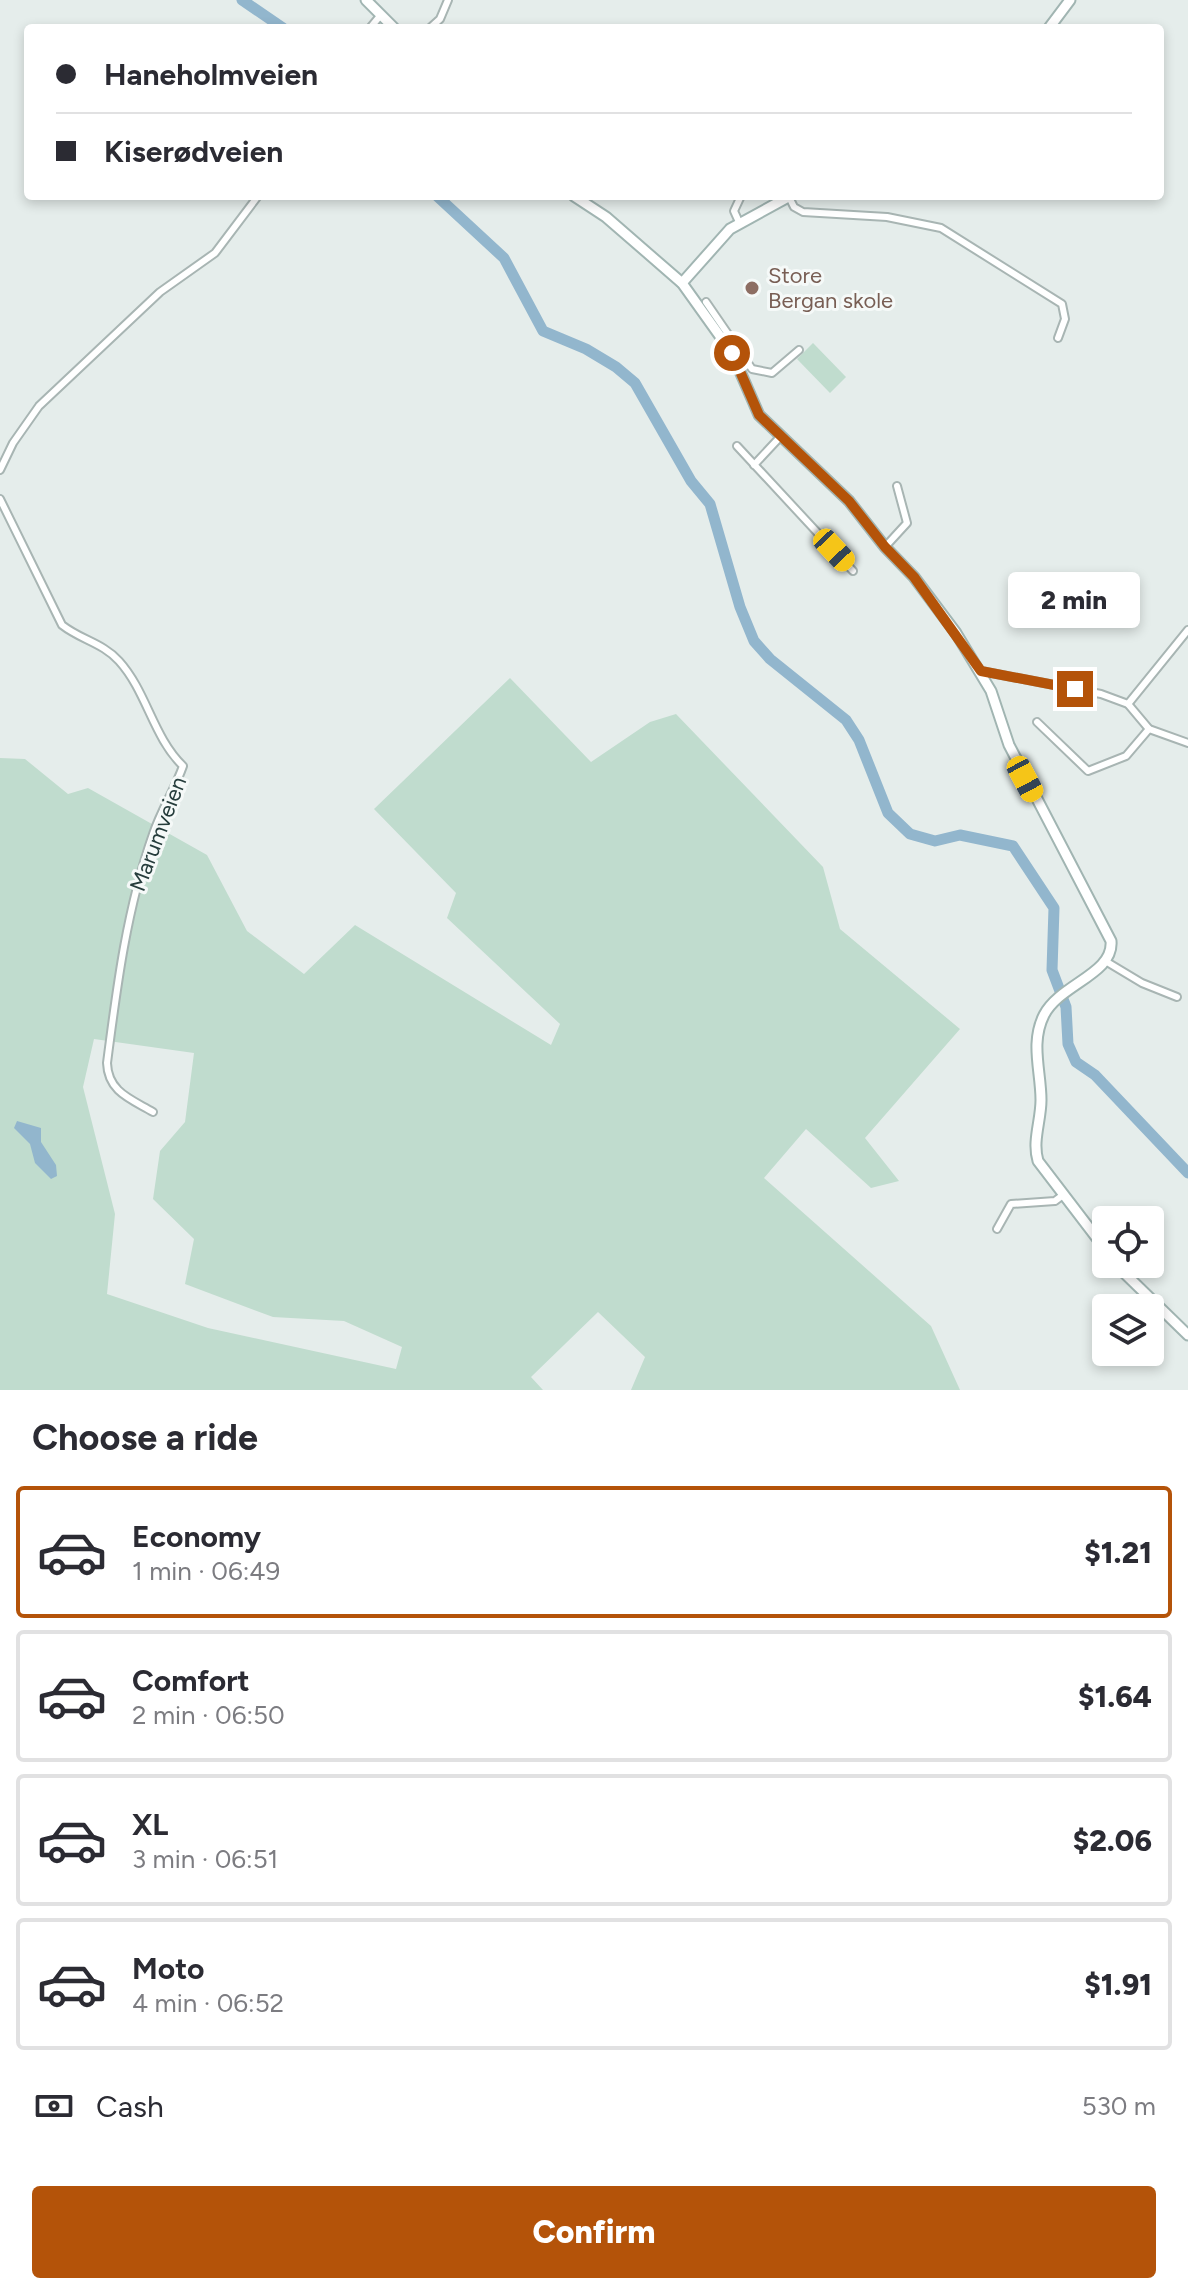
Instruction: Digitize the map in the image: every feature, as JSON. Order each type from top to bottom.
[{"type":"main road","points":[[366,0],[389,24]]},
{"type":"main road","points":[[1052,24],[1070,0]]},
{"type":"main road","points":[[580,200],[606,217],[707,308],[741,363],[755,409],[849,501],[885,547],[914,577],[981,671],[995,699],[1017,763],[1109,935],[1111,949],[1107,962],[1061,993],[1045,1014],[1037,1036],[1041,1098],[1035,1147],[1041,1168],[1092,1232]]},
{"type":"main road","points":[[682,283],[739,222],[781,200]]},
{"type":"main road","points":[[1129,1278],[1188,1335]]},
{"type":"street","points":[[434,24],[448,0]]},
{"type":"street","points":[[373,24],[380,16]]},
{"type":"street","points":[[0,470],[13,443],[48,396],[160,292],[215,253],[255,200]]},
{"type":"street","points":[[739,200],[734,211],[739,222]]},
{"type":"street","points":[[791,200],[794,207],[803,212],[887,217],[941,228],[1062,304],[1065,319],[1058,338]]},
{"type":"street","points":[[741,363],[772,373],[799,350]]},
{"type":"street","points":[[754,465],[781,436]]},
{"type":"street","points":[[737,446],[853,571]]},
{"type":"street","points":[[885,547],[907,523],[897,486]]},
{"type":"street","name":"Marumveien","points":[[0,499],[62,625],[76,636],[106,648],[120,662],[167,747],[183,766],[154,829],[133,899],[107,1063],[117,1092],[153,1112]]},
{"type":"street","points":[[1128,704],[1188,630]]},
{"type":"street","points":[[981,671],[1101,694],[1128,704],[1149,729],[1188,743]]},
{"type":"street","points":[[1037,722],[1088,771],[1126,756],[1149,729]]},
{"type":"street","points":[[1107,962],[1142,983],[1177,997]]},
{"type":"street","points":[[997,1229],[1011,1204],[1055,1201],[1063,1195]]},
{"type":"green space","points":[[813,343],[846,377],[830,393],[797,359]]},
{"type":"green space","points":[[510,678],[591,762],[650,722],[676,714],[823,867],[840,929],[960,1029],[865,1138],[899,1181],[871,1188],[806,1129],[764,1178],[931,1326],[960,1390],[631,1390],[645,1357],[598,1312],[531,1377],[543,1390],[0,1390],[0,758],[25,759],[68,794],[88,788],[207,855],[247,931],[304,974],[355,925],[551,1045],[560,1024],[447,918],[456,893],[374,809]],"holes":[[[94,1039],[194,1053],[185,1122],[160,1151],[153,1199],[194,1239],[185,1284],[273,1317],[344,1321],[402,1347],[396,1369],[208,1328],[107,1294],[115,1214],[83,1087]]]},
{"type":"water","points":[[17,1121],[41,1128],[41,1142],[56,1165],[57,1176],[51,1179],[35,1163],[30,1144],[14,1128]]},
{"type":"waterway","points":[[242,0],[277,24]]},
{"type":"waterway","points":[[441,200],[504,258],[543,331],[586,349],[635,383],[691,481],[710,504],[740,607],[754,641],[770,659],[846,720],[859,740],[888,813],[910,834],[935,841],[960,835],[1013,846],[1054,908],[1052,970],[1066,1007],[1068,1044],[1076,1062],[1095,1075],[1188,1173]]},
{"type":"place","name":"Store Bergan skole","points":[[752,288]]},
{"type":"route","points":[[732,353],[759,415],[849,501],[885,547],[914,577],[981,671],[1075,689]]}]
